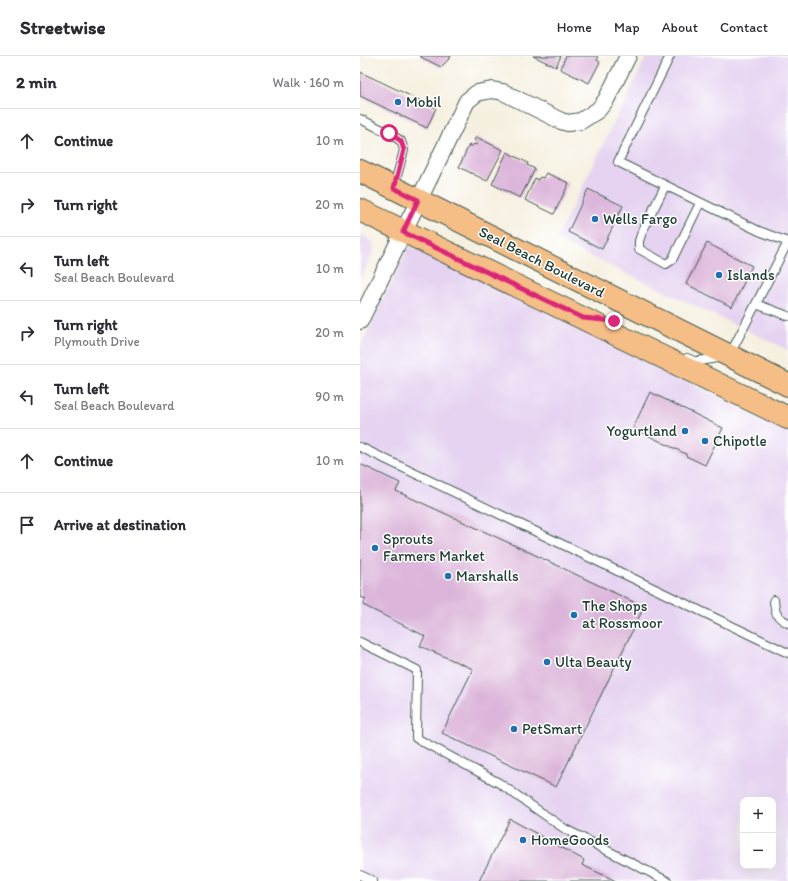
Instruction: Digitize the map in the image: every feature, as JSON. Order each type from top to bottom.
[{"type":"main road","name":"Seal Beach Boulevard","points":[[360,171],[788,385]]},
{"type":"main road","points":[[360,210],[788,418]]},
{"type":"street","points":[[360,321],[467,101],[477,93],[492,90],[503,92],[560,121],[568,123],[581,121],[598,110],[606,100],[628,56]]},
{"type":"lane","points":[[670,56],[618,162],[759,231],[788,242],[729,356],[694,361],[681,354]]},
{"type":"lane","points":[[360,119],[389,133],[401,141],[404,150],[394,188]]},
{"type":"lane","points":[[665,186],[642,232],[639,241],[639,249],[666,264],[672,260],[700,203]]},
{"type":"lane","points":[[756,304],[788,316]]},
{"type":"lane","points":[[583,318],[606,320]]},
{"type":"lane","points":[[360,447],[788,653]]},
{"type":"lane","points":[[774,600],[775,612],[781,619],[788,623]]},
{"type":"lane","points":[[360,642],[417,670],[416,738],[499,782],[565,829],[668,881]]},
{"type":"lane","points":[[360,875],[373,881]]},
{"type":"shaded area","points":[[647,56],[788,56],[788,350],[556,240]]},
{"type":"shaded area","points":[[360,234],[373,243],[374,250],[360,280]]},
{"type":"shaded area","name":"The Shops at Rossmoor","points":[[409,246],[788,430],[788,881],[360,881],[360,347]]},
{"type":"building","points":[[419,56],[451,56],[441,67]]},
{"type":"building","points":[[533,56],[561,56],[556,67]]},
{"type":"building","points":[[566,56],[597,56],[597,60],[600,62],[589,83],[560,69]]},
{"type":"building","name":"Mobil","points":[[360,72],[436,108],[427,128],[360,96]]},
{"type":"building","points":[[476,137],[503,150],[487,181],[459,167],[469,145],[471,147],[474,144],[477,145],[478,142],[474,140]]},
{"type":"building","points":[[507,152],[528,163],[527,165],[535,169],[520,198],[492,184]]},
{"type":"building","points":[[546,173],[569,183],[554,214],[525,200],[535,178],[538,180],[540,177],[543,178]]},
{"type":"building","name":"Wells Fargo","points":[[588,189],[623,206],[602,249],[568,232]]},
{"type":"building","name":"Islands","points":[[707,243],[752,266],[732,307],[686,284]]},
{"type":"building","points":[[650,392],[723,428],[705,465],[633,428]]},
{"type":"building","points":[[360,464],[400,483],[396,491],[644,607],[556,787],[442,733],[473,669],[420,646],[425,636],[363,605],[366,599],[360,597]]},
{"type":"building","name":"HomeGoods","points":[[510,819],[584,860],[582,865],[616,881],[479,881]]},
{"type":"place","name":"Mobil","points":[[398,102]]},
{"type":"place","name":"Wells Fargo","points":[[595,219]]},
{"type":"place","name":"Islands","points":[[719,275]]},
{"type":"place","name":"Yogurtland","points":[[685,431]]},
{"type":"place","name":"Chipotle","points":[[705,441]]},
{"type":"place","name":"Sprouts Farmers Market","points":[[375,548]]},
{"type":"place","name":"Marshalls","points":[[448,576]]},
{"type":"place","name":"The Shops at Rossmoor","points":[[574,615]]},
{"type":"place","name":"Ulta Beauty","points":[[547,662]]},
{"type":"place","name":"PetSmart","points":[[514,729]]},
{"type":"place","name":"HomeGoods","points":[[523,840]]},
{"type":"route","points":[[389,133],[401,141],[404,150],[394,188],[418,200],[403,232],[583,318],[614,321]]}]
